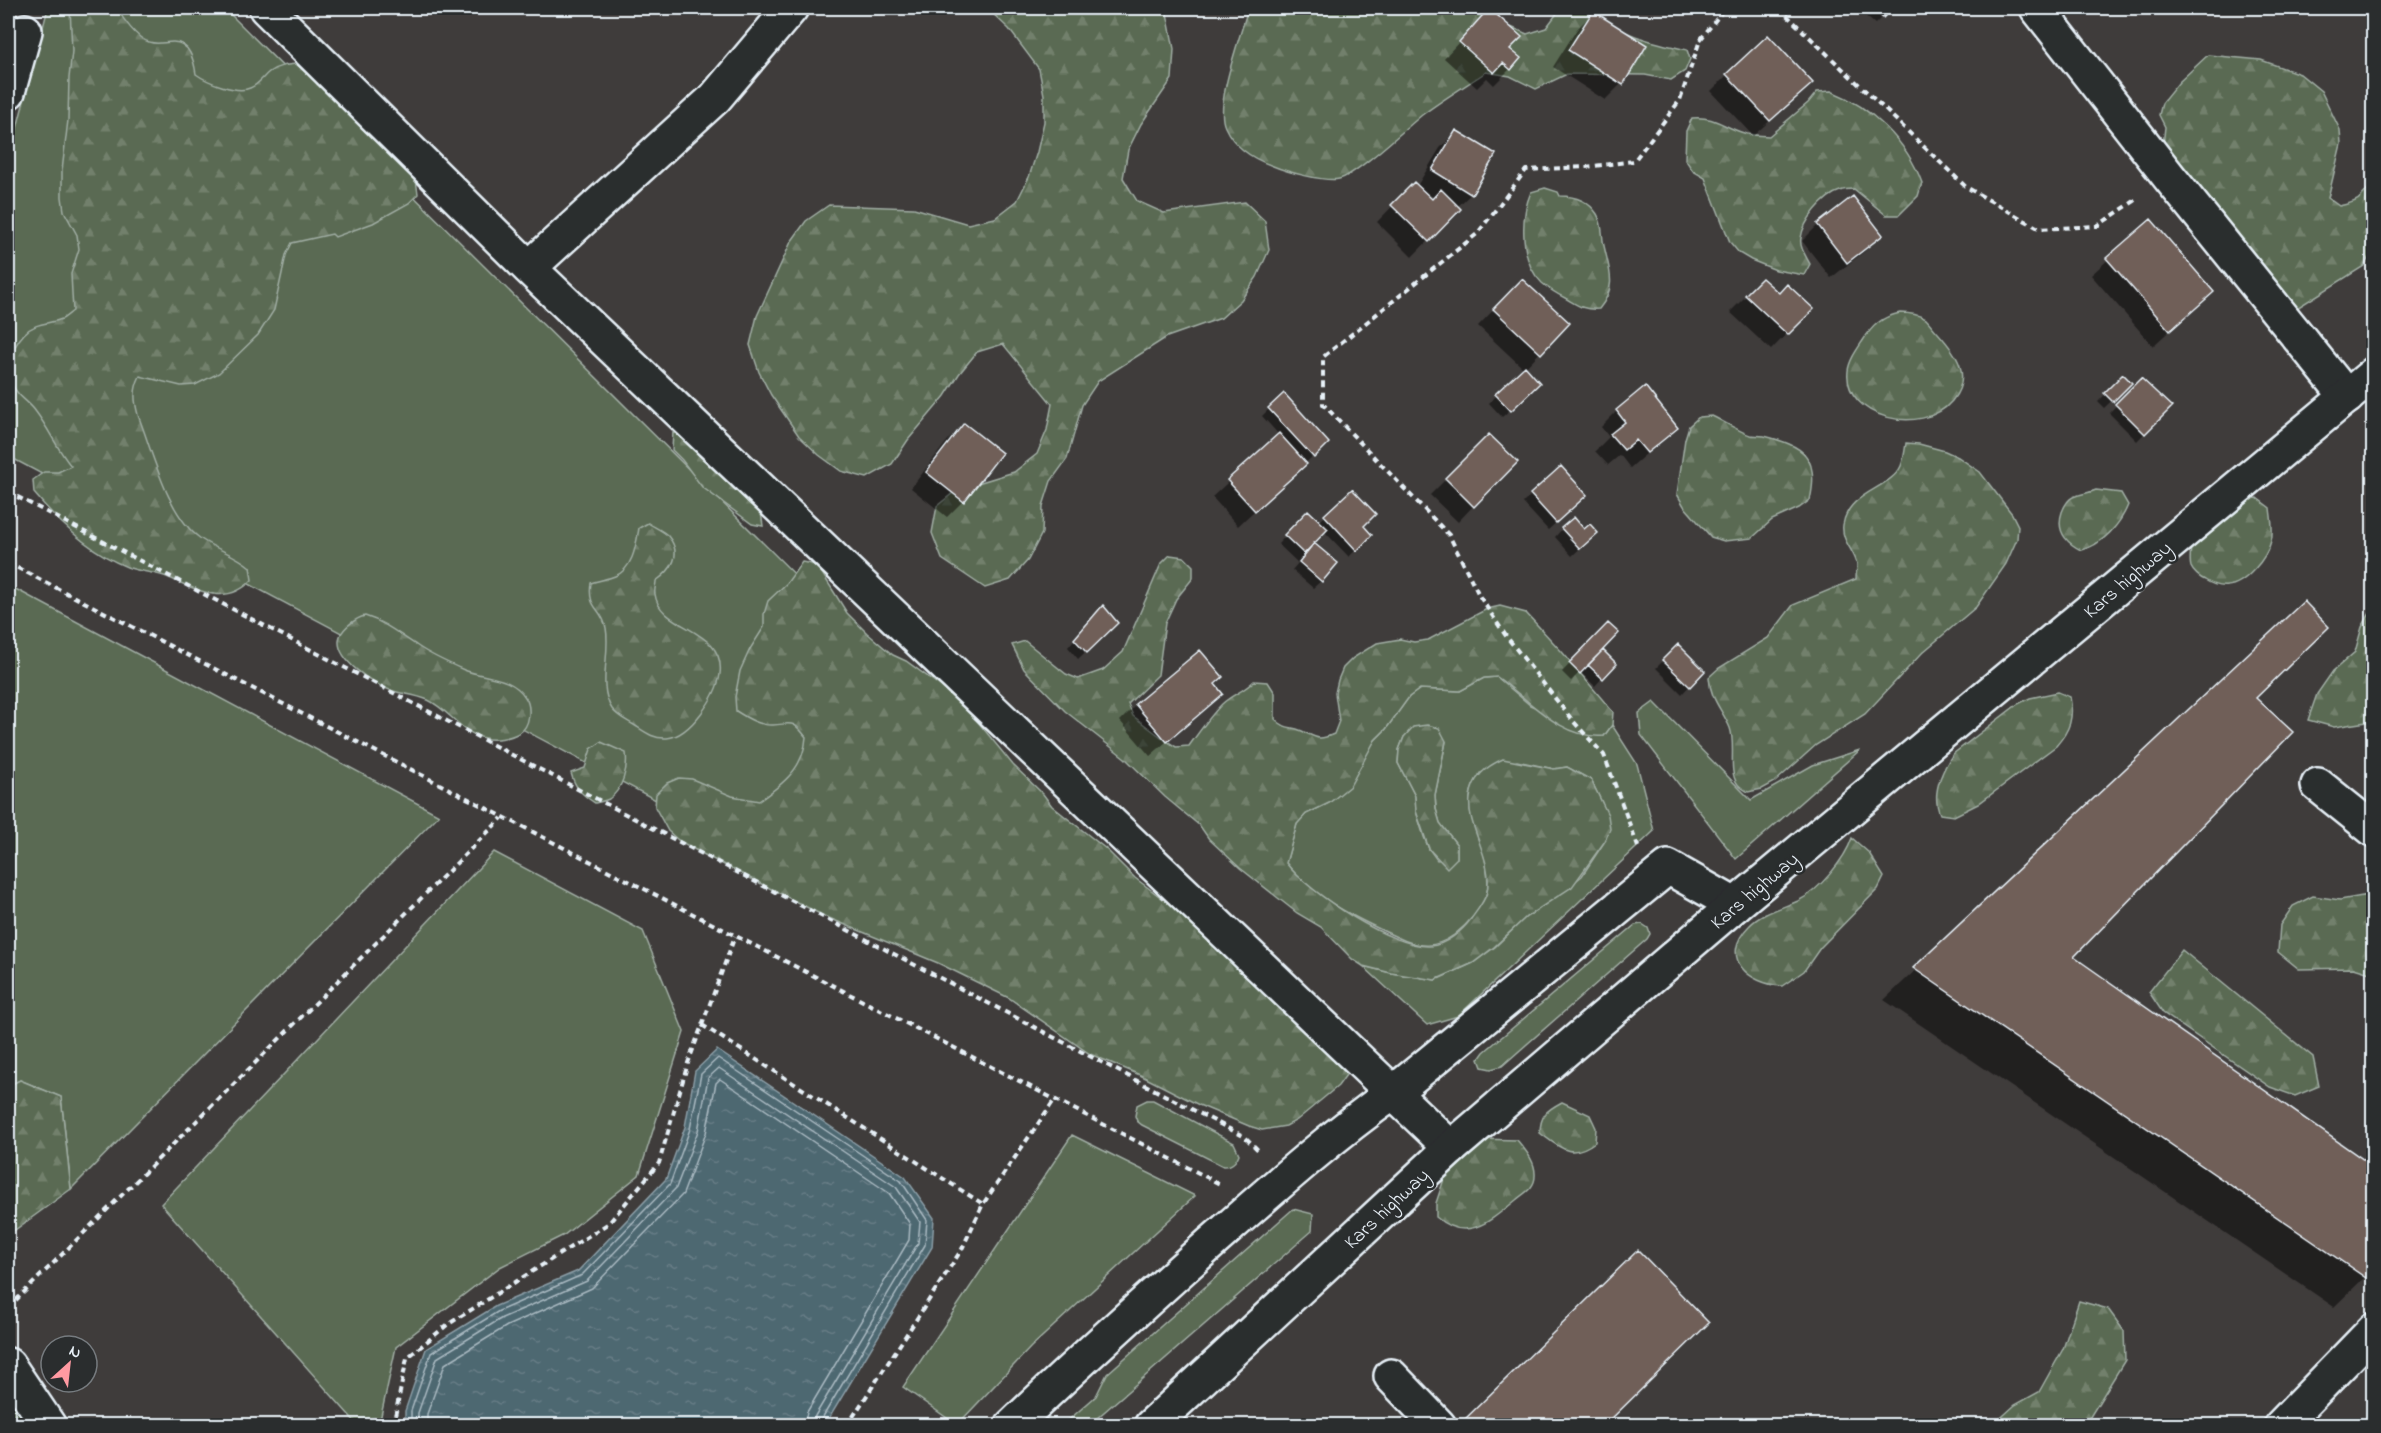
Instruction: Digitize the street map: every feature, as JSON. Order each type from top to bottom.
[{"type":"street","points":[[266,8],[529,268],[1451,1148]]},
{"type":"street","points":[[529,268],[714,98],[790,8]]},
{"type":"street","points":[[2037,8],[2170,178],[2347,397]]},
{"type":"street","points":[[8,92],[25,31]]},
{"type":"street","name":"Kars highway","points":[[1151,1425],[1451,1148],[1735,905],[2373,374]]},
{"type":"street","points":[[2318,785],[2373,830]]},
{"type":"street","points":[[1012,1425],[1093,1348],[1285,1177],[1346,1126],[1394,1092],[1668,867],[1735,905]]},
{"type":"street","points":[[2282,1425],[2373,1330]]},
{"type":"street","points":[[8,1365],[49,1425]]},
{"type":"street","points":[[1391,1376],[1439,1425]]},
{"type":"path","points":[[1654,878],[1642,860],[1604,755],[1573,721],[1506,636],[1480,597],[1449,535],[1323,404],[1323,357],[1478,234],[1526,170],[1586,167],[1634,161],[1680,100],[1700,40],[1725,8]]},
{"type":"path","points":[[1779,8],[1966,187],[2040,229],[2097,226],[2170,178]]},
{"type":"path","points":[[8,492],[1245,1137],[1285,1177]]},
{"type":"path","points":[[8,563],[1222,1185],[1285,1177]]},
{"type":"path","points":[[8,1308],[502,818]]},
{"type":"path","points":[[393,1425],[406,1358],[447,1325],[609,1223],[659,1163],[688,1063],[735,936]]},
{"type":"path","points":[[702,1025],[983,1204]]},
{"type":"path","points":[[847,1425],[962,1249],[983,1204],[1055,1099]]},
{"type":"green space","points":[[48,8],[224,8],[1026,804],[1253,1117],[8,456],[8,163]]},
{"type":"green space","points":[[70,8],[117,8],[126,23],[139,37],[152,43],[173,42],[183,45],[190,53],[196,74],[214,84],[230,88],[250,88],[272,70],[296,64],[328,91],[416,180],[418,194],[409,203],[373,223],[335,237],[332,234],[292,243],[286,255],[274,310],[258,335],[219,373],[195,385],[181,386],[140,376],[135,395],[138,415],[162,482],[179,515],[201,539],[250,567],[252,580],[231,593],[210,594],[162,575],[132,569],[113,561],[76,536],[34,493],[33,480],[44,472],[58,472],[71,466],[34,409],[17,392],[9,370],[15,347],[28,330],[37,325],[62,319],[73,311],[71,274],[79,249],[77,235],[64,211],[62,197],[72,51]]},
{"type":"green space","points":[[989,8],[1166,8],[1174,49],[1172,79],[1141,124],[1128,150],[1123,178],[1137,201],[1164,213],[1245,202],[1265,221],[1269,250],[1257,277],[1241,300],[1221,318],[1167,337],[1098,381],[1082,405],[1067,459],[1051,481],[1043,506],[1042,533],[1028,560],[1010,580],[985,588],[942,559],[932,533],[937,506],[958,489],[1014,472],[1037,454],[1047,430],[1052,404],[1003,344],[977,352],[892,464],[867,478],[841,471],[799,436],[771,395],[759,372],[750,345],[757,316],[791,242],[806,221],[829,205],[914,208],[968,224],[995,218],[1017,201],[1029,177],[1037,152],[1044,122],[1044,95],[1039,69],[1009,29]]},
{"type":"green space","points":[[1248,8],[1491,8],[1506,25],[1527,34],[1546,28],[1561,8],[1597,8],[1596,11],[1606,20],[1627,33],[1687,50],[1690,59],[1685,71],[1671,80],[1645,75],[1567,74],[1536,89],[1510,76],[1486,72],[1422,115],[1356,170],[1347,176],[1333,180],[1287,171],[1258,160],[1233,141],[1225,127],[1223,102],[1226,86]]},
{"type":"green space","points":[[2208,55],[2261,60],[2300,74],[2321,91],[2340,130],[2341,144],[2328,198],[2339,206],[2352,203],[2362,196],[2373,182],[2373,251],[2364,266],[2297,308],[2163,146],[2165,127],[2159,115],[2162,103],[2179,82]]},
{"type":"green space","points":[[1831,91],[1860,106],[1886,127],[1907,153],[1922,183],[1918,196],[1899,215],[1886,215],[1854,189],[1843,190],[1827,198],[1815,210],[1803,231],[1801,245],[1810,264],[1804,275],[1776,270],[1739,253],[1730,242],[1705,178],[1693,171],[1685,159],[1686,131],[1692,118],[1700,118],[1713,120],[1747,134],[1769,136],[1808,103],[1817,92]]},
{"type":"green space","points":[[1545,188],[1558,192],[1560,196],[1585,202],[1599,217],[1610,284],[1609,292],[1599,309],[1581,307],[1553,291],[1542,283],[1529,264],[1524,239],[1527,203],[1531,192]]},
{"type":"green space","points":[[1900,313],[1913,314],[1926,319],[1951,348],[1962,373],[1958,391],[1952,401],[1939,412],[1922,418],[1905,420],[1871,411],[1858,401],[1850,387],[1848,371],[1855,352],[1873,327],[1882,320]]},
{"type":"green space","points":[[1712,416],[1747,434],[1764,436],[1789,444],[1805,455],[1813,473],[1810,500],[1799,508],[1772,520],[1752,538],[1724,541],[1711,537],[1684,506],[1677,494],[1689,426],[1699,417]]},
{"type":"green space","points":[[673,432],[685,436],[711,467],[761,512],[763,526],[752,524],[702,487],[672,450]]},
{"type":"green space","points":[[1906,443],[1945,451],[1980,472],[2012,514],[2018,526],[2017,539],[2006,564],[1976,607],[1923,652],[1865,714],[1816,745],[1775,782],[1762,789],[1748,792],[1739,786],[1734,778],[1732,734],[1714,698],[1709,677],[1719,668],[1768,638],[1793,605],[1856,579],[1857,564],[1843,531],[1847,514],[1861,497],[1896,474],[1902,463]]},
{"type":"green space","points":[[2096,490],[2121,493],[2128,505],[2120,520],[2103,539],[2081,550],[2063,535],[2060,518],[2066,503],[2071,498]]},
{"type":"green space","points":[[2257,498],[2270,508],[2272,529],[2269,548],[2260,562],[2248,576],[2227,586],[2218,586],[2199,576],[2191,567],[2191,543],[2238,500]]},
{"type":"green space","points":[[648,523],[666,534],[675,549],[671,567],[656,581],[655,592],[659,606],[679,623],[703,638],[713,647],[719,659],[718,683],[701,714],[685,730],[676,736],[667,738],[649,734],[619,716],[612,709],[605,690],[606,628],[593,604],[590,592],[591,583],[615,576],[626,568],[633,556],[639,528]]},
{"type":"green space","points":[[1170,555],[1184,557],[1193,566],[1193,578],[1176,599],[1165,623],[1158,675],[1128,704],[1133,716],[1176,747],[1189,746],[1222,704],[1254,681],[1268,682],[1275,693],[1275,719],[1279,723],[1318,738],[1329,736],[1334,734],[1339,721],[1335,693],[1343,668],[1353,658],[1377,643],[1400,639],[1414,642],[1428,640],[1487,609],[1500,606],[1526,613],[1613,712],[1612,725],[1604,736],[1588,736],[1560,725],[1497,677],[1484,678],[1460,691],[1420,689],[1409,697],[1386,729],[1375,740],[1350,786],[1329,803],[1306,814],[1297,824],[1286,863],[1313,889],[1352,917],[1374,929],[1414,944],[1430,946],[1442,943],[1453,937],[1467,924],[1487,892],[1487,867],[1472,820],[1470,798],[1473,785],[1480,774],[1503,759],[1554,769],[1567,767],[1591,780],[1608,815],[1610,829],[1605,841],[1572,887],[1526,917],[1473,963],[1435,980],[1363,966],[1352,959],[1321,927],[1297,913],[1240,868],[1209,839],[1200,826],[1165,797],[1125,758],[1065,711],[1024,669],[1012,645],[1025,641],[1066,674],[1078,679],[1103,670],[1123,652],[1161,564]]},
{"type":"green space","points":[[802,562],[817,565],[847,613],[867,633],[893,655],[906,661],[961,701],[1013,765],[1052,806],[1106,849],[1135,878],[1206,931],[1348,1062],[1346,1075],[1338,1086],[1297,1120],[1286,1126],[1262,1130],[1249,1126],[1090,1054],[1009,998],[938,963],[824,916],[699,852],[678,840],[668,831],[655,807],[656,794],[667,783],[679,778],[692,779],[732,796],[759,801],[791,774],[801,758],[806,737],[798,727],[791,724],[763,724],[749,719],[736,711],[735,697],[740,671],[764,627],[764,614],[768,601],[787,583]]},
{"type":"green space","points":[[8,585],[439,815],[71,1189],[61,1097],[20,1080],[8,1086]]},
{"type":"green space","points":[[2373,608],[2373,721],[2334,727],[2308,720],[2317,694],[2333,671],[2355,652],[2362,627]]},
{"type":"green space","points":[[365,616],[386,625],[445,662],[513,685],[525,697],[529,706],[526,726],[519,733],[511,736],[497,739],[484,738],[468,731],[428,700],[393,691],[366,677],[349,662],[339,644],[344,629]]},
{"type":"green space","points":[[1497,677],[1530,705],[1604,736],[1612,725],[1637,764],[1654,831],[1458,1016],[1427,1025],[1363,966],[1436,980],[1473,963],[1495,947],[1526,917],[1582,876],[1605,841],[1602,803],[1591,780],[1567,767],[1554,769],[1517,761],[1480,773],[1471,791],[1470,805],[1485,860],[1487,892],[1474,916],[1464,926],[1454,935],[1434,944],[1414,944],[1353,916],[1310,887],[1286,863],[1297,824],[1306,814],[1329,803],[1363,762],[1375,740],[1386,729],[1409,697],[1420,689],[1460,691],[1484,678]],"holes":[[[1404,737],[1446,742],[1435,795],[1436,809],[1440,823],[1457,845],[1457,858],[1437,860],[1424,837],[1416,811],[1415,796],[1398,763],[1399,750]]]},
{"type":"green space","points":[[2058,692],[2070,697],[2071,718],[2065,735],[2056,746],[1978,804],[1954,816],[1940,814],[1937,806],[1937,791],[1953,754],[2018,704],[2030,698]]},
{"type":"green space","points":[[1654,702],[1751,800],[1813,765],[1860,750],[1736,859],[1641,735],[1639,713]]},
{"type":"green space","points":[[1427,725],[1439,728],[1446,741],[1435,795],[1440,823],[1457,845],[1457,858],[1447,868],[1429,849],[1416,811],[1415,796],[1398,763],[1399,750],[1404,737],[1413,727]]},
{"type":"green space","points":[[601,742],[626,753],[626,765],[624,778],[614,795],[607,800],[595,803],[580,791],[571,773],[585,768],[591,749]]},
{"type":"green space","points":[[1852,838],[1869,853],[1884,877],[1878,889],[1820,948],[1804,971],[1782,986],[1770,984],[1749,975],[1737,959],[1736,949],[1740,938],[1749,926],[1759,918],[1798,901],[1814,890],[1837,865]]},
{"type":"green space","points":[[494,852],[643,931],[684,1032],[639,1175],[564,1235],[500,1267],[396,1347],[379,1425],[358,1425],[161,1204]]},
{"type":"green space","points":[[2368,895],[2373,898],[2373,974],[2354,968],[2299,969],[2278,952],[2280,925],[2293,906],[2313,896],[2340,900]]},
{"type":"green space","points":[[1642,924],[1648,928],[1650,934],[1647,939],[1502,1066],[1491,1069],[1482,1067],[1479,1059],[1484,1052],[1635,925]]},
{"type":"green space","points":[[2182,950],[2313,1057],[2319,1086],[2295,1096],[2270,1087],[2163,1013],[2149,992]]},
{"type":"green space","points":[[20,1080],[61,1097],[71,1189],[8,1235],[8,1086]]},
{"type":"green space","points":[[1153,1100],[1234,1143],[1239,1154],[1236,1159],[1233,1163],[1223,1166],[1142,1125],[1135,1116],[1137,1105]]},
{"type":"green space","points":[[1562,1102],[1590,1115],[1596,1128],[1595,1142],[1572,1151],[1560,1147],[1540,1133],[1541,1122],[1545,1114]]},
{"type":"green space","points":[[1072,1135],[1195,1196],[1031,1347],[957,1425],[903,1387]]},
{"type":"green space","points":[[1478,1139],[1517,1140],[1532,1161],[1535,1180],[1529,1190],[1488,1221],[1468,1229],[1458,1229],[1436,1217],[1436,1203],[1449,1164]]},
{"type":"green space","points":[[1293,1209],[1313,1214],[1312,1231],[1089,1425],[1063,1425],[1096,1396],[1107,1374]]},
{"type":"green space","points":[[2079,1301],[2108,1309],[2124,1331],[2125,1360],[2085,1425],[1993,1425],[2015,1405],[2039,1392],[2063,1349]]},
{"type":"green space","points":[[8,1389],[30,1425],[8,1425]]},
{"type":"water","points":[[717,1050],[905,1177],[934,1218],[932,1247],[825,1425],[405,1425],[405,1411],[426,1349],[496,1306],[578,1271],[666,1179],[685,1127],[695,1071]]},
{"type":"building","points":[[1489,8],[1522,37],[1510,49],[1521,58],[1511,70],[1503,63],[1494,73],[1459,42]]},
{"type":"building","points":[[1872,8],[1893,8],[1883,18]]},
{"type":"building","points":[[1593,11],[1647,45],[1623,85],[1568,50]]},
{"type":"building","points":[[1768,35],[1813,83],[1770,121],[1726,74]]},
{"type":"building","points":[[1456,130],[1496,154],[1472,195],[1432,170]]},
{"type":"building","points":[[1414,182],[1432,199],[1441,189],[1461,209],[1429,242],[1391,205]]},
{"type":"building","points":[[1853,196],[1883,235],[1847,263],[1817,224]]},
{"type":"building","points":[[2151,219],[2214,292],[2170,331],[2106,258]]},
{"type":"building","points":[[1762,278],[1779,293],[1787,284],[1814,309],[1788,335],[1745,295]]},
{"type":"building","points":[[1522,279],[1570,323],[1541,354],[1493,309]]},
{"type":"building","points":[[1525,366],[1540,383],[1511,411],[1495,394]]},
{"type":"building","points":[[2123,374],[2132,383],[2113,402],[2104,393]]},
{"type":"building","points":[[2141,378],[2172,407],[2145,434],[2115,404]]},
{"type":"building","points":[[1645,386],[1678,428],[1647,453],[1636,440],[1624,450],[1610,434],[1625,422],[1616,410]]},
{"type":"building","points":[[1284,393],[1329,443],[1314,458],[1268,408]]},
{"type":"building","points":[[964,423],[1002,453],[964,502],[926,472]]},
{"type":"building","points":[[1279,433],[1307,464],[1255,511],[1227,480]]},
{"type":"building","points":[[1489,434],[1518,462],[1474,507],[1445,478]]},
{"type":"building","points":[[1561,466],[1587,495],[1556,523],[1530,494]]},
{"type":"building","points":[[1352,489],[1376,514],[1364,526],[1372,535],[1357,551],[1324,515]]},
{"type":"building","points":[[1308,510],[1328,529],[1304,554],[1284,535]]},
{"type":"building","points":[[1574,517],[1584,529],[1590,524],[1598,533],[1580,549],[1561,528]]},
{"type":"building","points":[[1314,543],[1338,563],[1322,582],[1299,562]]},
{"type":"building","points":[[2304,601],[2329,627],[2256,698],[2293,732],[2074,957],[2374,1167],[2374,1267],[2366,1278],[1913,968]]},
{"type":"building","points":[[1103,605],[1118,623],[1087,653],[1074,639]]},
{"type":"building","points":[[1608,623],[1619,633],[1580,674],[1569,663]]},
{"type":"building","points":[[1678,644],[1705,671],[1690,687],[1662,660]]},
{"type":"building","points":[[1200,650],[1223,677],[1215,684],[1223,694],[1167,742],[1135,704]]},
{"type":"building","points":[[1603,650],[1617,664],[1603,679],[1588,665]]},
{"type":"building","points":[[1638,1250],[1709,1323],[1604,1426],[1467,1426],[1463,1421]]}]
